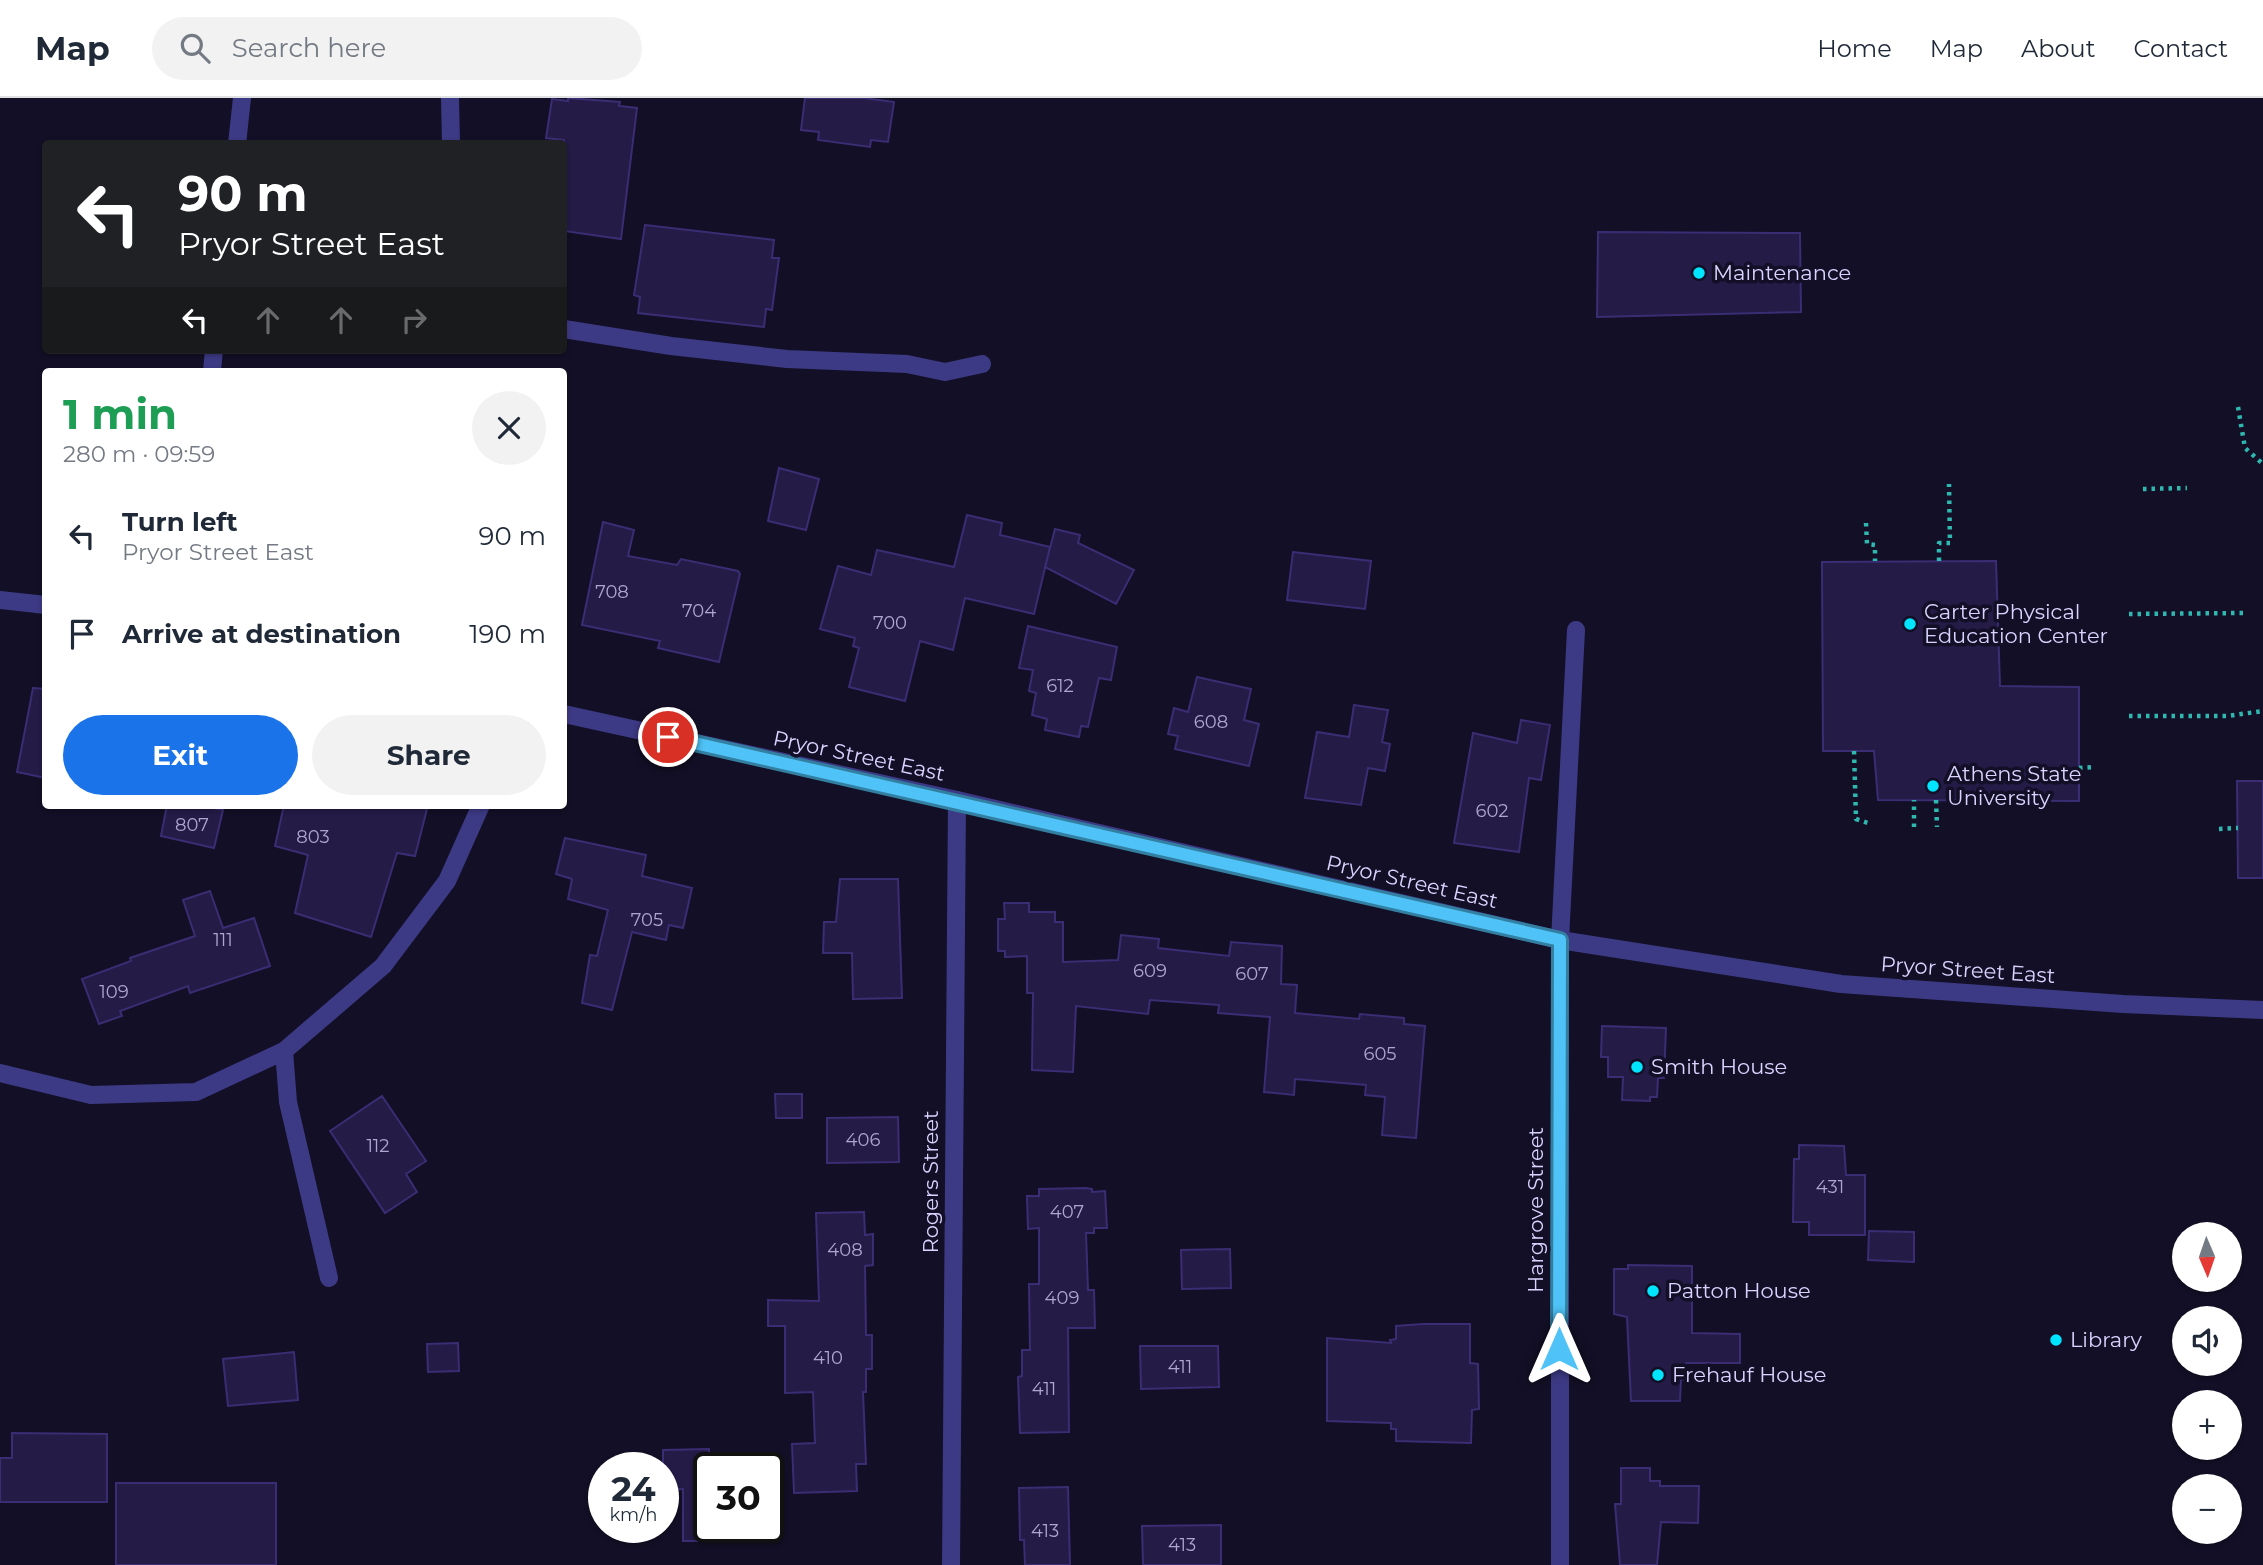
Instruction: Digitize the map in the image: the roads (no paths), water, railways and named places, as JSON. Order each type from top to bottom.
[{"type":"street","points":[[237,140],[242,98]]},
{"type":"street","points":[[450,98],[451,140]]},
{"type":"street","points":[[567,329],[671,346],[788,359],[906,363],[945,372],[982,363]]},
{"type":"street","points":[[0,600],[42,605]]},
{"type":"street","name":"Hargrove Street","points":[[1560,1565],[1560,940],[1576,630]]},
{"type":"street","name":"Pryor Street East","points":[[567,715],[957,800],[1560,940],[1841,984],[2123,1004],[2263,1010]]},
{"type":"street","name":"Rogers Street","points":[[951,1565],[957,800]]},
{"type":"street","points":[[0,1073],[91,1095],[195,1092],[284,1051],[383,966],[447,881],[479,809]]},
{"type":"street","points":[[284,1051],[288,1102],[329,1278]]},
{"type":"place","name":"Maintenance","points":[[1699,273]]},
{"type":"place","name":"Carter Physical Education Center","points":[[1910,624]]},
{"type":"place","name":"Athens State University","points":[[1933,786]]},
{"type":"place","name":"Smith House","points":[[1637,1067]]},
{"type":"place","name":"Patton House","points":[[1653,1291]]},
{"type":"place","name":"Library","points":[[2056,1340]]},
{"type":"place","name":"Frehauf House","points":[[1658,1375]]}]
